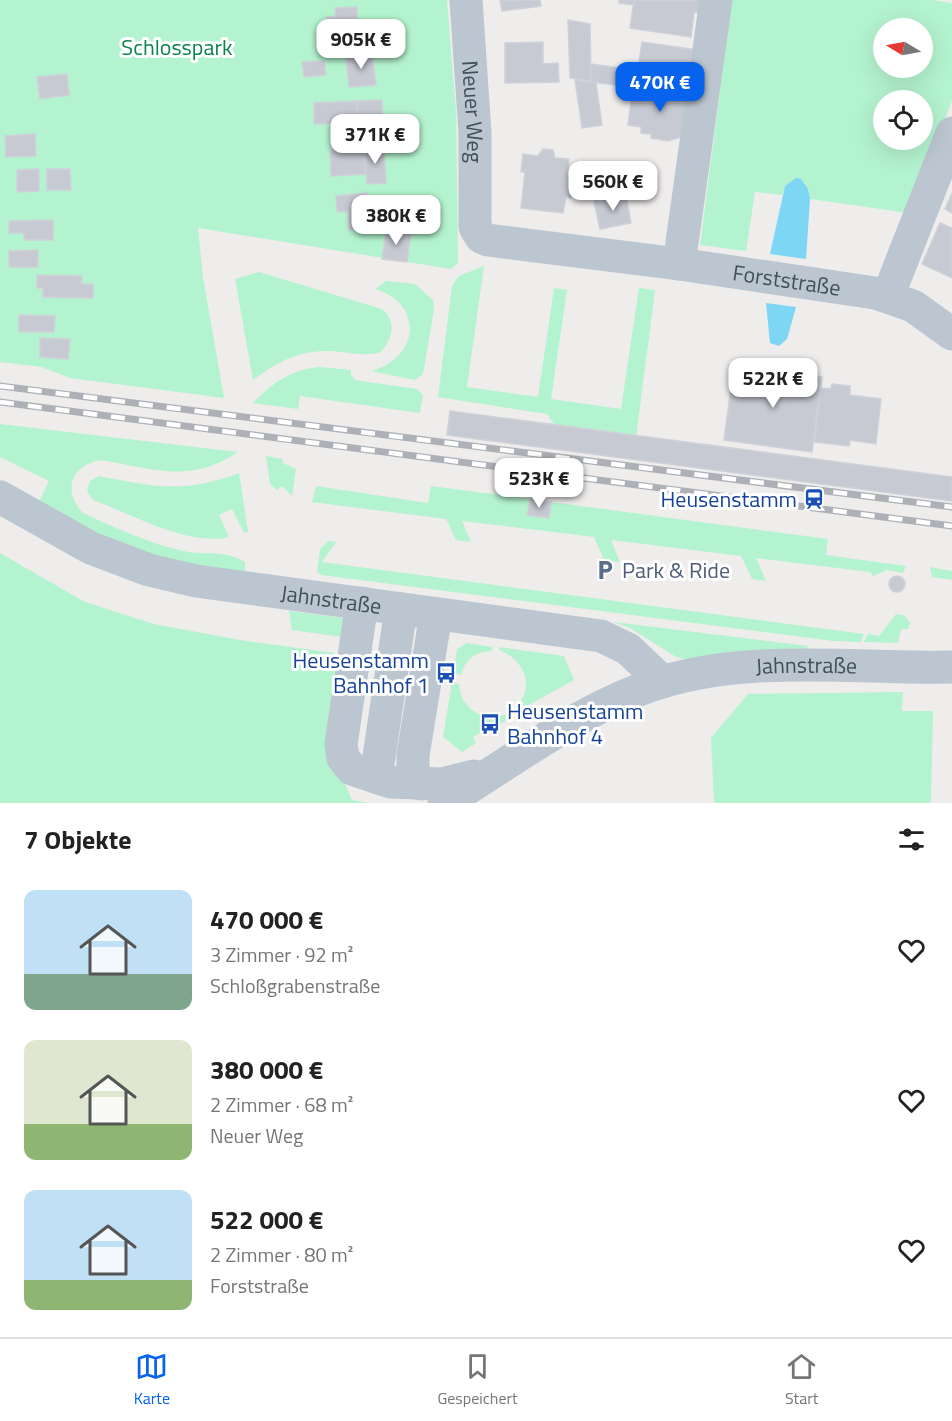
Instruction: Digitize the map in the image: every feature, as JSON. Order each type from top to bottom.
[{"type":"street","name":"Neuer Weg","points":[[466,0],[475,133],[477,232],[488,240],[609,255]]},
{"type":"street","points":[[680,264],[716,0]]},
{"type":"street","points":[[888,296],[952,133]]},
{"type":"street","name":"Forststraße","points":[[609,255],[888,296],[913,306],[952,334]]},
{"type":"street","name":"Jahnstraße","points":[[0,497],[92,548],[149,570],[196,581],[601,636],[628,649],[663,682]]},
{"type":"street","points":[[362,603],[341,744],[343,758],[352,769],[439,798]]},
{"type":"street","points":[[376,777],[400,609]]},
{"type":"street","points":[[436,614],[413,755],[413,771],[439,798]]},
{"type":"street","name":"Jahnstraße","points":[[439,798],[499,770],[530,749],[602,708],[663,682],[702,674],[776,666],[952,667]]},
{"type":"green space","name":"Schlosspark","points":[[0,0],[447,0],[456,111],[458,263],[451,269],[198,228],[203,277],[224,398],[70,378],[41,367],[0,362]]},
{"type":"green space","points":[[732,0],[932,0],[952,3],[952,100],[933,149],[933,90],[873,90],[873,150],[933,150],[908,213],[810,199],[808,189],[801,179],[785,186],[782,195],[755,192],[746,251],[700,245]]},
{"type":"green space","points":[[484,266],[467,387],[538,397],[554,288],[567,290],[551,399],[621,409],[639,288],[655,290],[636,438],[556,427],[547,414],[438,397],[452,286],[459,276]]},
{"type":"green space","points":[[259,272],[382,309],[391,324],[392,330],[388,341],[381,352],[375,353],[319,351],[298,355],[253,380],[235,279]]},
{"type":"green space","points":[[386,281],[415,284],[433,300],[434,310],[423,374],[415,380],[371,371],[387,364],[399,355],[407,343],[410,331],[408,318],[402,306],[391,296],[375,289]]},
{"type":"green space","points":[[310,368],[351,370],[351,375],[355,380],[417,389],[423,395],[420,413],[300,396],[298,409],[253,403],[283,378]]},
{"type":"green space","points":[[0,424],[238,452],[221,462],[187,471],[154,470],[101,460],[83,467],[73,480],[72,488],[73,496],[83,513],[170,548],[237,558],[245,562],[245,575],[187,565],[117,543],[39,502],[49,481],[0,457]]},
{"type":"green space","points":[[266,456],[283,459],[283,463],[296,469],[292,496],[282,486],[277,490],[270,484]]},
{"type":"green space","points":[[239,473],[248,532],[244,533],[232,509],[219,515],[229,537],[213,539],[160,528],[93,500],[87,491],[90,481],[99,476],[154,485],[185,486],[219,480]]},
{"type":"green space","points":[[316,486],[428,503],[431,486],[530,499],[527,515],[549,518],[551,502],[828,539],[826,555],[906,566],[903,573],[887,570],[873,576],[870,572],[756,558],[766,581],[752,579],[741,556],[611,540],[620,562],[604,560],[594,537],[462,521],[471,542],[456,540],[446,519],[312,502]]},
{"type":"green space","points":[[328,541],[336,542],[322,562],[864,634],[861,642],[833,641],[321,575],[317,572],[320,549]]},
{"type":"green space","points":[[0,553],[85,602],[154,624],[240,640],[335,653],[338,660],[327,744],[352,800],[369,803],[0,803]]},
{"type":"green space","points":[[930,567],[952,571],[952,580],[932,577]]},
{"type":"green space","points":[[289,611],[344,618],[349,638],[292,630]]},
{"type":"green space","points":[[896,614],[904,615],[910,622],[908,629],[901,629],[898,643],[864,642],[868,634],[879,636]]},
{"type":"green space","points":[[614,622],[808,646],[807,651],[692,661],[676,657],[630,628]]},
{"type":"green space","points":[[467,643],[493,647],[492,651],[481,652],[468,660],[461,675],[453,673],[457,649]]},
{"type":"green space","points":[[499,647],[564,656],[574,680],[518,711],[515,708],[525,691],[525,675],[515,660],[499,650]]},
{"type":"green space","points":[[452,682],[459,684],[464,700],[475,712],[490,717],[507,714],[510,718],[498,726],[496,723],[473,737],[476,743],[462,752],[443,737]]},
{"type":"green space","points":[[903,692],[902,711],[933,711],[931,803],[714,803],[711,738],[748,694]]},
{"type":"water","points":[[796,178],[801,179],[808,189],[810,199],[806,259],[770,254],[785,186]]},
{"type":"water","points":[[766,303],[796,307],[787,339],[779,346],[770,343]]},
{"type":"building","points":[[500,0],[540,0],[541,6],[502,11]]},
{"type":"building","points":[[619,0],[634,0],[634,5],[619,3]]},
{"type":"building","points":[[634,0],[702,0],[700,13],[694,12],[691,37],[630,28]]},
{"type":"building","points":[[357,7],[358,35],[341,36],[341,41],[327,41],[326,17],[336,17],[335,8]]},
{"type":"building","points":[[568,20],[590,24],[591,82],[570,78]]},
{"type":"building","points":[[543,42],[543,64],[558,63],[559,82],[505,83],[505,43]]},
{"type":"building","points":[[642,42],[697,50],[691,89],[636,81]]},
{"type":"building","points":[[372,53],[376,85],[349,87],[346,56]]},
{"type":"building","points":[[324,61],[326,75],[304,77],[302,62]]},
{"type":"building","points":[[591,64],[626,69],[624,86],[591,82]]},
{"type":"building","points":[[67,74],[69,95],[40,99],[37,77]]},
{"type":"building","points":[[575,80],[596,83],[602,125],[582,128]]},
{"type":"building","points":[[633,87],[690,94],[685,136],[668,141],[651,138],[651,134],[641,133],[641,127],[628,125]]},
{"type":"building","points":[[382,100],[383,138],[358,138],[357,101]]},
{"type":"building","points":[[357,101],[358,122],[314,124],[314,103]]},
{"type":"building","points":[[35,134],[36,156],[6,157],[5,136]]},
{"type":"building","points":[[384,147],[386,183],[367,184],[364,148]]},
{"type":"building","points":[[364,148],[366,174],[331,176],[330,150]]},
{"type":"building","points":[[543,149],[553,150],[555,158],[569,159],[567,177],[573,178],[571,198],[566,197],[563,213],[521,208],[525,172],[521,172],[523,154],[538,156]]},
{"type":"building","points":[[39,169],[39,191],[17,192],[17,170]]},
{"type":"building","points":[[47,169],[70,169],[71,190],[47,190]]},
{"type":"building","points":[[367,193],[370,228],[349,230],[348,211],[337,212],[336,196]]},
{"type":"building","points":[[952,193],[952,213],[945,209]]},
{"type":"building","points":[[626,195],[631,223],[600,229],[594,201]]},
{"type":"building","points":[[53,220],[53,240],[24,240],[24,233],[9,233],[9,221]]},
{"type":"building","points":[[940,223],[952,228],[952,278],[922,264]]},
{"type":"building","points":[[386,231],[411,234],[407,262],[382,259]]},
{"type":"building","points":[[38,250],[38,267],[9,267],[9,251]]},
{"type":"building","points":[[37,275],[82,276],[81,284],[93,284],[93,298],[43,297],[43,288],[37,288]]},
{"type":"building","points":[[19,315],[55,316],[54,332],[19,332]]},
{"type":"building","points":[[40,338],[70,339],[68,359],[40,357]]},
{"type":"building","points":[[734,365],[822,377],[812,452],[724,440]]},
{"type":"building","points":[[832,384],[850,386],[850,395],[881,399],[876,444],[850,440],[849,446],[814,442],[821,388],[831,389]]},
{"type":"building","points":[[450,411],[952,477],[952,501],[447,435]]},
{"type":"building","points":[[530,499],[551,502],[549,518],[527,515]]},
{"type":"building","points":[[897,576],[903,578],[905,584],[903,590],[897,592],[891,590],[889,584],[891,578]]},
{"type":"railway","points":[[0,386],[952,507]]},
{"type":"railway","points":[[0,402],[952,526]]},
{"type":"place","name":"Heusenstamm","points":[[814,499]]},
{"type":"place","name":"Park & Ride","points":[[605,570]]},
{"type":"place","name":"Heusenstamm Bahnhof 1","points":[[446,673]]},
{"type":"place","name":"Heusenstamm Bahnhof 4","points":[[490,724]]}]
